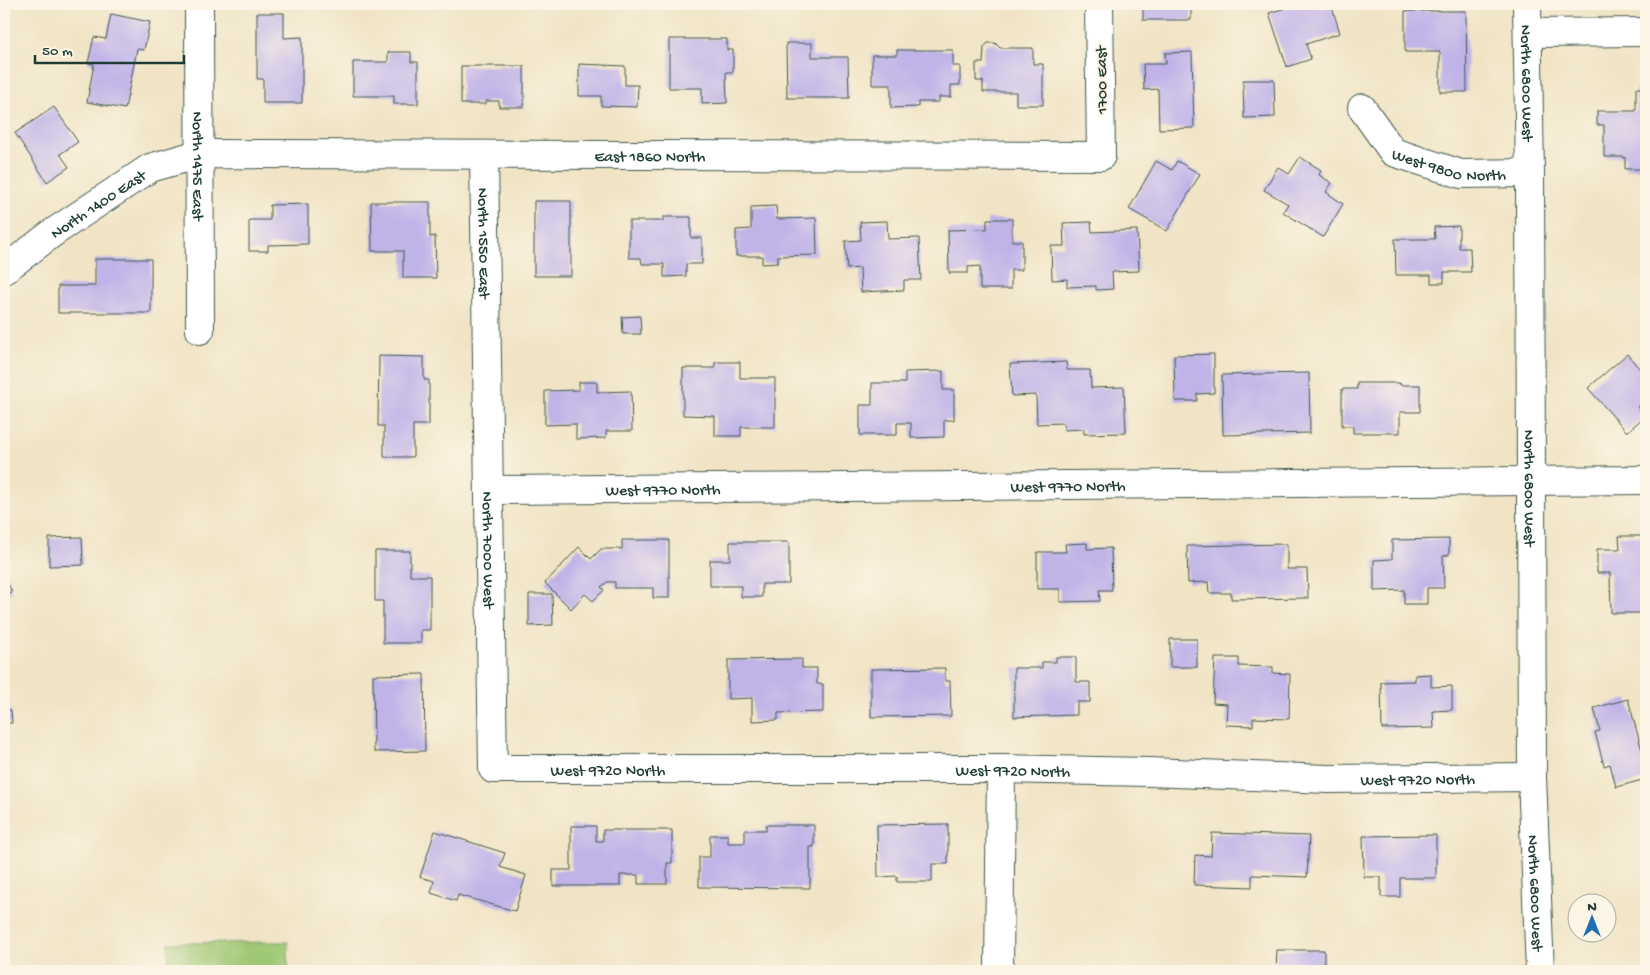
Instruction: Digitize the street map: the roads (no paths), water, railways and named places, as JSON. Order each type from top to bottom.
[{"type":"street","name":"North 1475 East","points":[[199,4],[200,330]]},
{"type":"street","name":"1700 East","points":[[1099,4],[1101,156]]},
{"type":"street","name":"North 6800 West","points":[[1528,4],[1532,777],[1540,971]]},
{"type":"street","points":[[1528,33],[1646,32]]},
{"type":"street","name":"West 9800 North","points":[[1362,108],[1393,152],[1461,174],[1530,173]]},
{"type":"street","name":"East 1860 North","points":[[199,154],[1101,156]]},
{"type":"street","name":"North 1400 East","points":[[4,270],[54,232],[150,168],[199,154]]},
{"type":"street","name":"North 1550 East","points":[[484,155],[485,330]]},
{"type":"street","name":"North 7000 West","points":[[485,330],[493,770]]},
{"type":"street","name":"West 9770 North","points":[[489,490],[1646,480]]},
{"type":"street","name":"West 9720 North","points":[[493,770],[1001,770],[1149,772],[1328,779],[1532,777]]},
{"type":"street","points":[[999,971],[1001,770]]}]
